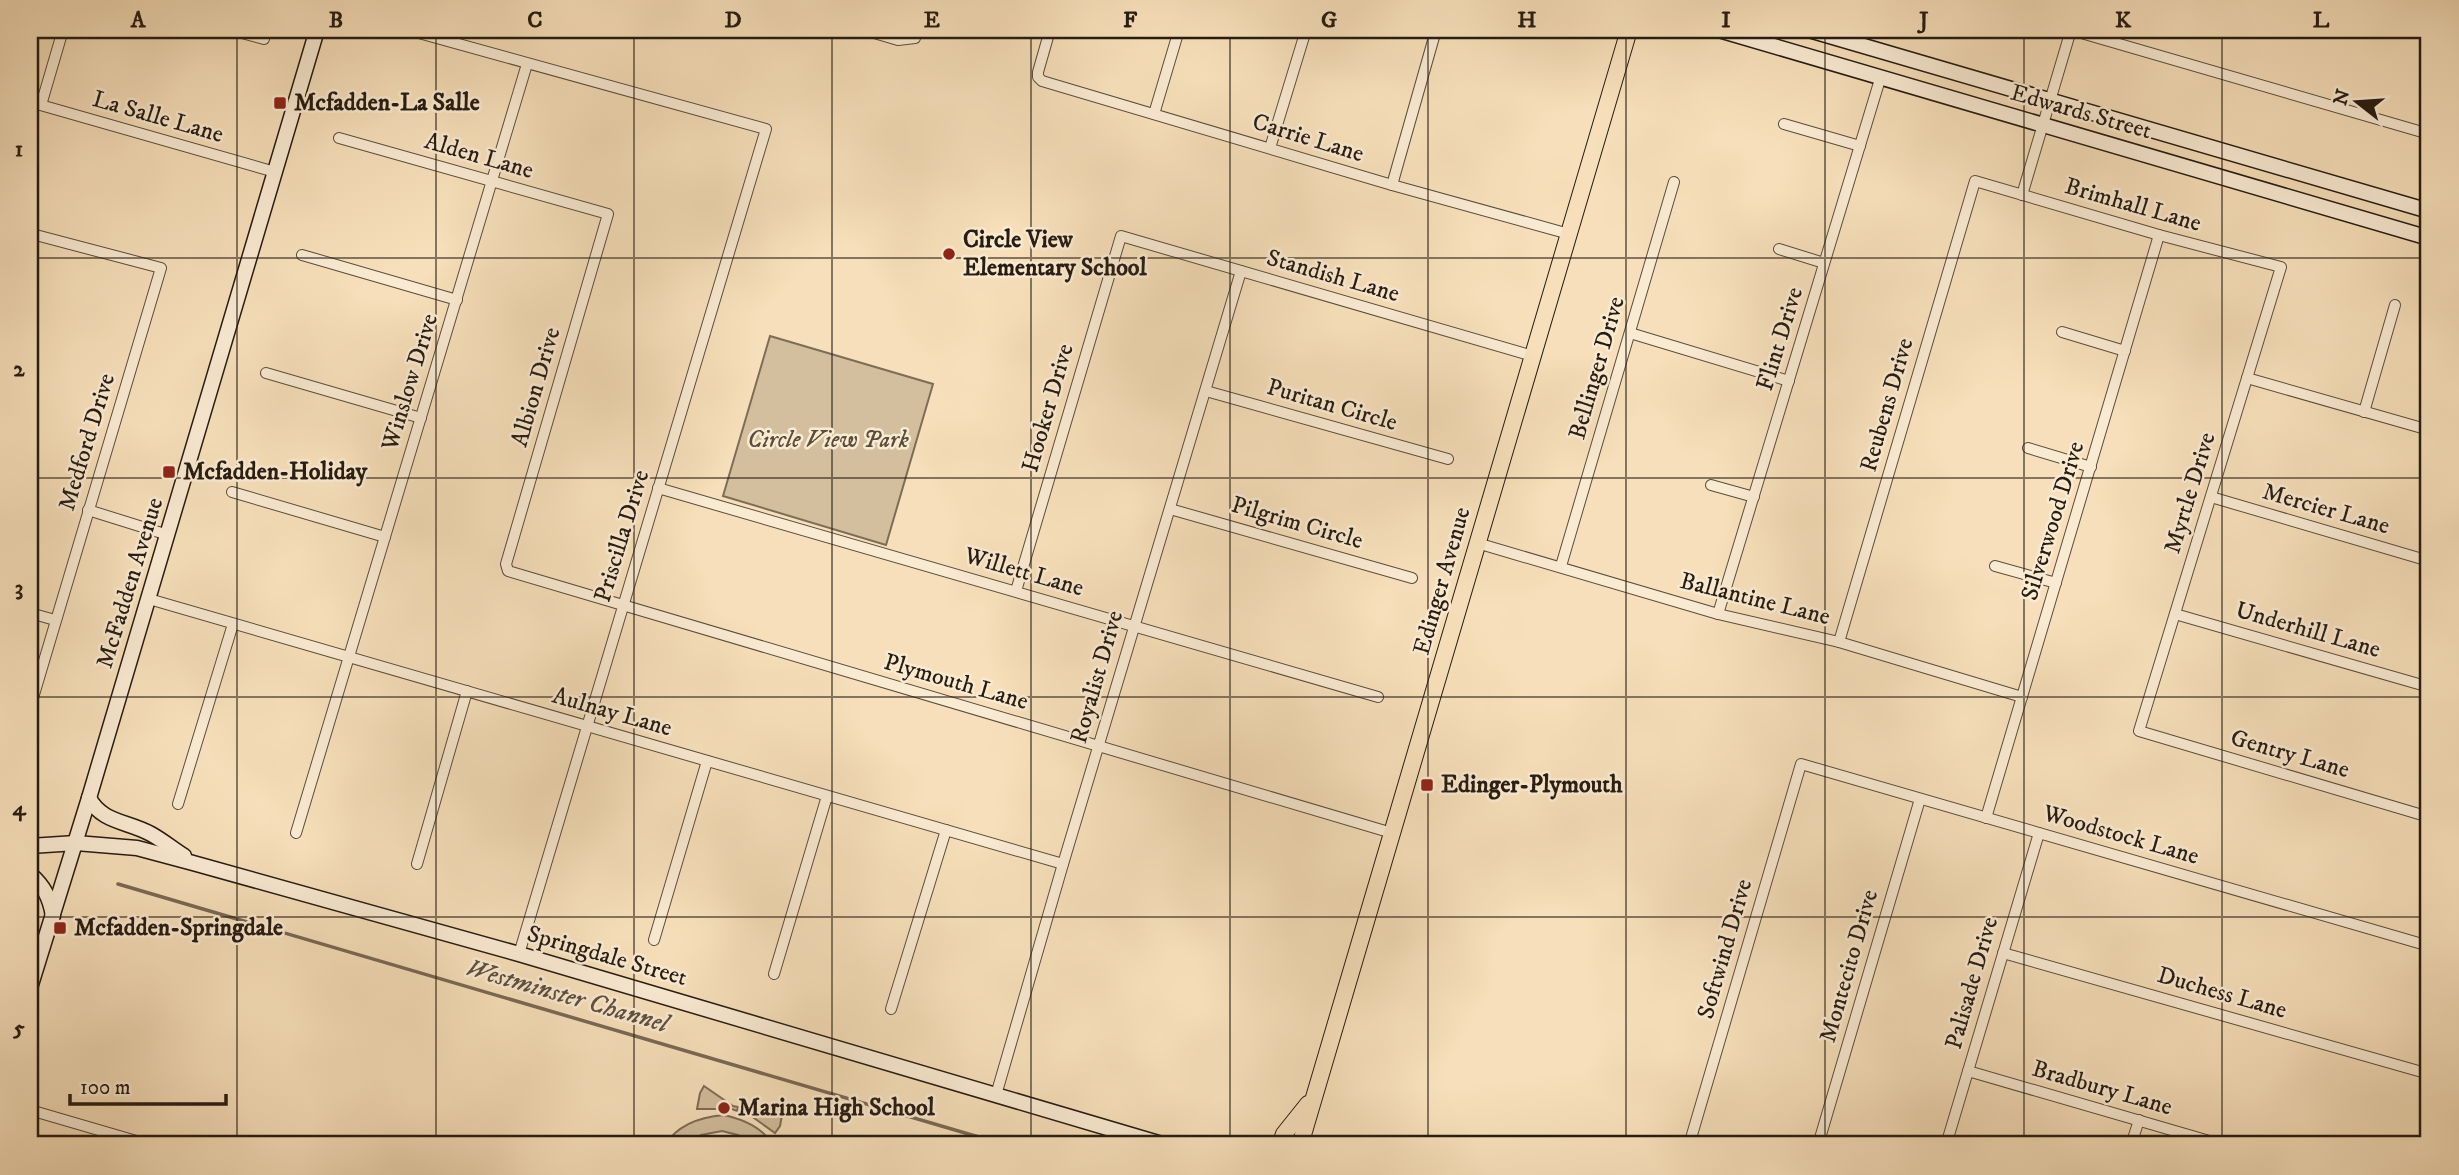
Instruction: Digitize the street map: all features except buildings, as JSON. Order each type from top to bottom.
[{"type":"main road","name":"McFadden Avenue","points":[[30,988],[76,843],[317,30]]},
{"type":"main road","name":"Edinger Avenue","points":[[1300,1145],[1629,30]]},
{"type":"main road","name":"Edwards Street","points":[[1719,30],[2429,238]]},
{"type":"main road","name":"Edwards Street","points":[[1809,30],[2429,211]]},
{"type":"main road","points":[[89,798],[95,810],[109,819],[149,833],[194,863]]},
{"type":"main road","name":"Springdale Street","points":[[30,846],[76,843],[137,848],[194,863],[519,954],[1166,1145]]},
{"type":"main road","points":[[30,874],[46,892],[53,917]]},
{"type":"main road","points":[[1280,1145],[1284,1134],[1314,1097]]},
{"type":"street","points":[[41,105],[64,30]]},
{"type":"street","points":[[232,30],[264,39]]},
{"type":"street","points":[[408,30],[527,64]]},
{"type":"street","points":[[864,30],[898,40],[916,34]]},
{"type":"street","name":"Carrie Lane","points":[[1050,30],[1038,77],[1042,81],[1392,185],[1569,234]]},
{"type":"street","points":[[1154,114],[1179,30]]},
{"type":"street","points":[[1270,148],[1306,30]]},
{"type":"street","points":[[1392,185],[1436,30]]},
{"type":"street","points":[[2022,195],[2071,30],[2429,134]]},
{"type":"street","name":"Priscilla Drive","points":[[519,954],[766,130],[527,64]]},
{"type":"street","name":"Winslow Drive","points":[[296,833],[527,64]]},
{"type":"street","name":"Flint Drive","points":[[1718,614],[1881,76]]},
{"type":"street","name":"La Salle Lane","points":[[30,102],[275,172]]},
{"type":"street","points":[[1784,124],[1860,146]]},
{"type":"street","name":"Alden Lane","points":[[339,138],[608,214]]},
{"type":"street","name":"Brimhall Lane","points":[[1975,181],[2159,235],[2281,267]]},
{"type":"street","name":"Reubens Drive","points":[[1839,642],[1975,181]]},
{"type":"street","name":"Bellinger Drive","points":[[1561,566],[1674,182]]},
{"type":"street","name":"Albion Drive","points":[[508,571],[506,564],[608,214]]},
{"type":"street","name":"Silverwood Drive","points":[[1986,818],[2159,235]]},
{"type":"street","name":"Standish Lane","points":[[1121,236],[1533,356]]},
{"type":"street","name":"Hooker Drive","points":[[1016,591],[1121,236]]},
{"type":"street","name":"Medford Drive","points":[[30,708],[160,268],[31,237]]},
{"type":"street","points":[[1779,249],[1824,262]]},
{"type":"street","points":[[302,254],[457,300]]},
{"type":"street","name":"Myrtle Drive","points":[[2139,731],[2281,267]]},
{"type":"street","name":"Royalist Drive","points":[[996,1094],[1241,271]]},
{"type":"street","points":[[2364,412],[2395,305]]},
{"type":"street","points":[[2062,332],[2125,351]]},
{"type":"street","points":[[1630,333],[1789,381]]},
{"type":"street","points":[[266,373],[421,418]]},
{"type":"street","points":[[2247,378],[2429,430]]},
{"type":"street","name":"Puritan Circle","points":[[1206,391],[1448,459]]},
{"type":"street","points":[[2028,448],[2091,467]]},
{"type":"street","points":[[1710,485],[1754,497]]},
{"type":"street","name":"Willett Lane","points":[[658,488],[1378,697]]},
{"type":"street","points":[[232,492],[385,537]]},
{"type":"street","name":"Mercier Lane","points":[[2211,497],[2429,561]]},
{"type":"street","name":"Pilgrim Circle","points":[[1170,509],[1412,578]]},
{"type":"street","points":[[88,510],[168,535]]},
{"type":"street","name":"Ballantine Lane","points":[[1478,543],[1718,614],[1839,642],[2022,697]]},
{"type":"street","points":[[1995,566],[2056,583]]},
{"type":"street","name":"Plymouth Lane","points":[[508,571],[1392,833]]},
{"type":"street","name":"Aulnay Lane","points":[[149,599],[1063,864]]},
{"type":"street","points":[[30,613],[55,620]]},
{"type":"street","name":"Underhill Lane","points":[[2175,614],[2429,687]]},
{"type":"street","points":[[178,804],[233,624]]},
{"type":"street","points":[[416,864],[467,691]]},
{"type":"street","name":"Gentry Lane","points":[[2139,731],[2429,817]]},
{"type":"street","points":[[654,940],[707,761]]},
{"type":"street","name":"Woodstock Lane","points":[[1801,764],[2429,946]]},
{"type":"street","name":"Softwind Drive","points":[[1689,1145],[1801,764]]},
{"type":"street","points":[[774,974],[827,796]]},
{"type":"street","name":"Montecito Drive","points":[[1818,1145],[1920,799]]},
{"type":"street","points":[[891,1009],[946,830]]},
{"type":"street","name":"Palisade Drive","points":[[1946,1145],[2039,833]]},
{"type":"street","name":"Duchess Lane","points":[[2003,953],[2429,1074]]},
{"type":"street","name":"Bradbury Lane","points":[[1968,1071],[2223,1145]]},
{"type":"street","points":[[30,1110],[150,1145]]},
{"type":"street","points":[[2131,1145],[2139,1119]]},
{"type":"green space","name":"Circle View Park","points":[[770,336],[933,384],[886,545],[723,496]]},
{"type":"green space","points":[[704,1086],[738,1107],[737,1111],[697,1109]]},
{"type":"green space","points":[[743,1108],[783,1110],[780,1126],[775,1133],[747,1113],[741,1112]]},
{"type":"green space","points":[[724,1115],[752,1125],[764,1133],[774,1145],[754,1145],[738,1135],[722,1131],[701,1135],[685,1145],[665,1145],[676,1132],[690,1123]]},
{"type":"waterway","name":"Westminster Channel","points":[[118,884],[1006,1145]]},
{"type":"place","name":"Mcfadden-La Salle","points":[[280,103]]},
{"type":"place","name":"Circle View Elementary School","points":[[949,254]]},
{"type":"place","name":"Mcfadden-Holiday","points":[[169,472]]},
{"type":"place","name":"Edinger-Plymouth","points":[[1427,785]]},
{"type":"place","name":"Mcfadden-Springdale","points":[[60,928]]},
{"type":"place","name":"Marina High School","points":[[724,1108]]}]
